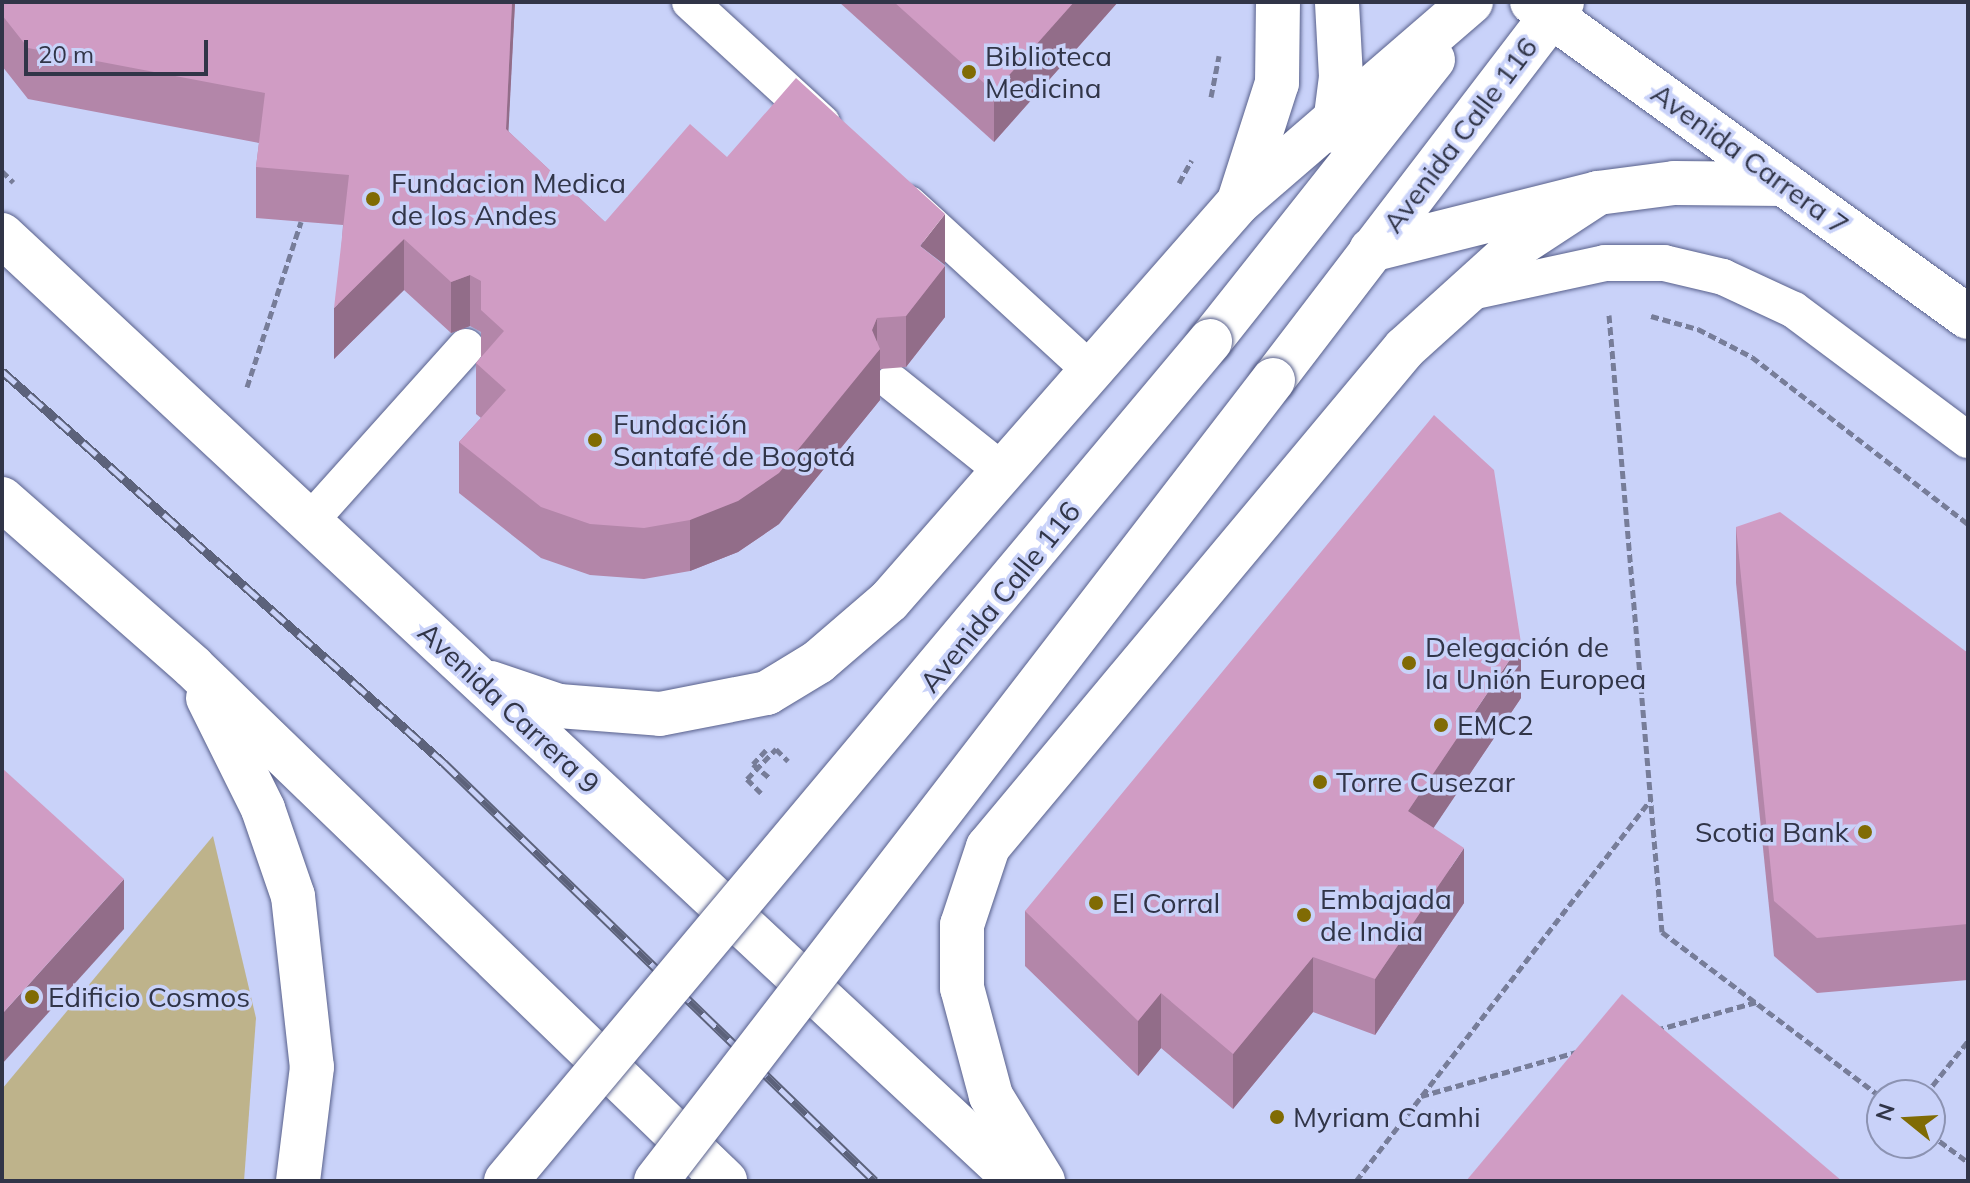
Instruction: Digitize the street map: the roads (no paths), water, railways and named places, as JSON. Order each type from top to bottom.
[{"type":"main road","points":[[1238,203],[1277,83],[1278,2]]},
{"type":"main road","points":[[1311,214],[1337,117],[1337,2]]},
{"type":"main road","points":[[478,679],[559,706],[660,714],[767,693],[852,638],[1238,203],[1471,2]]},
{"type":"main road","name":"Avenida Calle 116","points":[[506,1181],[1210,341],[1480,2]]},
{"type":"main road","name":"Avenida Calle 116","points":[[656,1181],[1273,380],[1548,7]]},
{"type":"main road","name":"Avenida Carrera 7","points":[[1548,7],[1968,317]]},
{"type":"main road","points":[[1371,250],[1598,193],[1784,184]]},
{"type":"main road","points":[[1043,1181],[991,1096],[962,988],[962,925],[988,847],[1319,447],[1460,294],[1598,193]]},
{"type":"main road","name":"Avenida Carrera 9","points":[[2,235],[1017,1181]]},
{"type":"main road","points":[[2,499],[193,667],[725,1181]]},
{"type":"main road","points":[[193,667],[263,809],[293,896],[312,1067],[298,1181]]},
{"type":"lane","points":[[690,2],[853,152]]},
{"type":"lane","points":[[888,184],[1091,371]]},
{"type":"lane","points":[[1460,294],[1605,263],[1664,263],[1723,277],[1794,310],[1968,440]]},
{"type":"lane","points":[[309,522],[466,347]]},
{"type":"lane","points":[[893,383],[1003,471]]},
{"type":"railway","points":[[2,371],[444,763],[875,1181]]},
{"type":"place","name":"Biblioteca Medicina","points":[[969,72]]},
{"type":"place","name":"Fundacion Medica de los Andes","points":[[373,199]]},
{"type":"place","name":"Fundación Santafé de Bogotá","points":[[595,440]]},
{"type":"place","name":"Delegación de la Unión Europea","points":[[1409,663]]},
{"type":"place","name":"EMC2","points":[[1441,725]]},
{"type":"place","name":"Torre Cusezar","points":[[1320,782]]},
{"type":"place","name":"Scotia Bank","points":[[1865,832]]},
{"type":"place","name":"El Corral","points":[[1096,903]]},
{"type":"place","name":"Embajada de India","points":[[1304,915]]},
{"type":"place","name":"Edificio Cosmos","points":[[32,997]]},
{"type":"place","name":"Myriam Camhi","points":[[1277,1117]]}]
